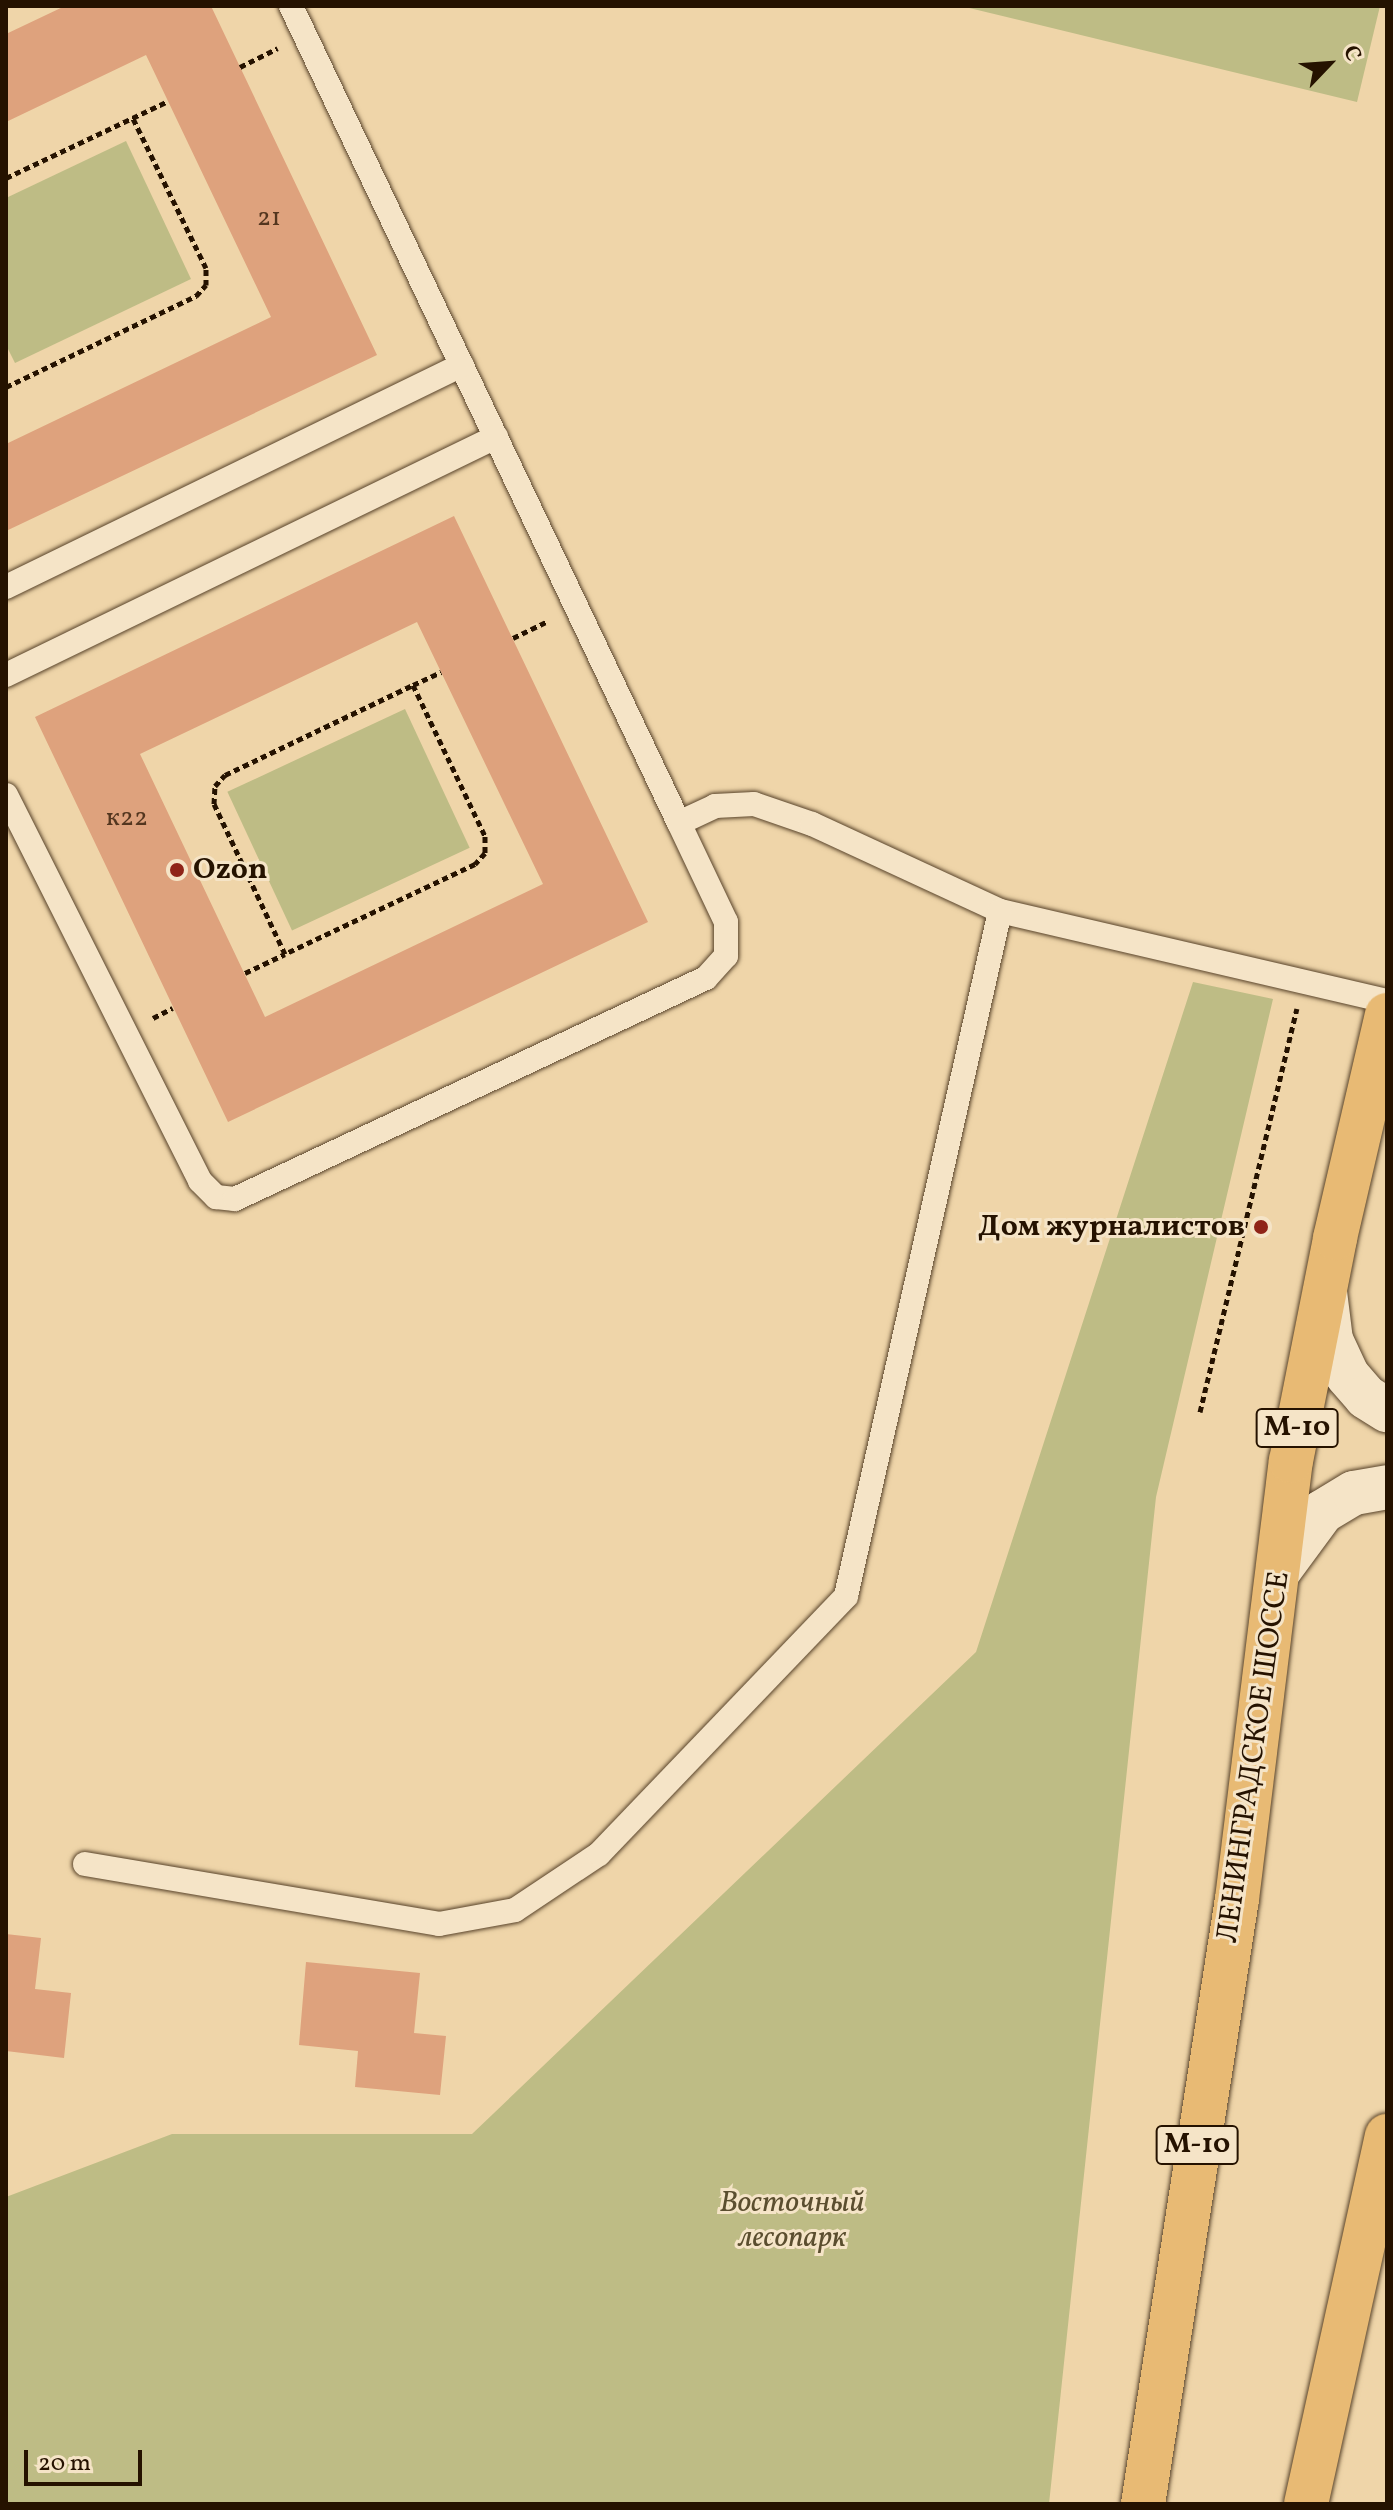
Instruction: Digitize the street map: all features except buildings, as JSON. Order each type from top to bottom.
[{"type":"highway","name":"ЛЕНИНГРАДСКОЕ ШОССЕ","points":[[1143,2504],[1237,1899],[1291,1461],[1325,1285],[1387,1015]]},
{"type":"highway","points":[[1306,2504],[1387,2136]]},
{"type":"main road","name":"М-10","points":[[1325,1285],[1331,1340],[1347,1375],[1366,1397],[1387,1410]]},
{"type":"main road","name":"М-10","points":[[1278,1572],[1322,1512],[1354,1493],[1387,1487]]},
{"type":"lane","points":[[6,795],[200,1181],[216,1197],[235,1199],[706,978],[726,956],[726,922],[291,6]]},
{"type":"lane","points":[[6,587],[462,365]]},
{"type":"lane","points":[[6,675],[496,437]]},
{"type":"lane","points":[[679,823],[724,804],[754,804],[812,824],[1000,911],[1387,1001]]},
{"type":"lane","points":[[85,1864],[439,1924],[515,1910],[610,1843],[846,1596],[1000,911]]},
{"type":"path","points":[[240,67],[305,35]]},
{"type":"path","points":[[6,178],[168,101]]},
{"type":"path","points":[[6,387],[196,296],[206,285],[206,268],[133,118]]},
{"type":"path","points":[[285,954],[214,804],[215,786],[225,775],[441,672]]},
{"type":"path","points":[[245,973],[475,864],[485,853],[485,836],[413,685]]},
{"type":"path","points":[[1200,1412],[1305,981]]},
{"type":"green space","points":[[961,6],[1380,6],[1357,102]]},
{"type":"green space","points":[[126,141],[191,279],[15,363],[6,345],[6,198]]},
{"type":"green space","points":[[405,709],[470,848],[292,930],[227,792]]},
{"type":"green space","name":"Восточный лесопарк","points":[[1193,982],[1273,999],[1156,1497],[1049,2504],[6,2504],[6,2197],[172,2134],[472,2134],[976,1652]]},
{"type":"place","name":"Ozon","points":[[177,870]]},
{"type":"place","name":"Дом журналистов","points":[[1261,1227]]}]
